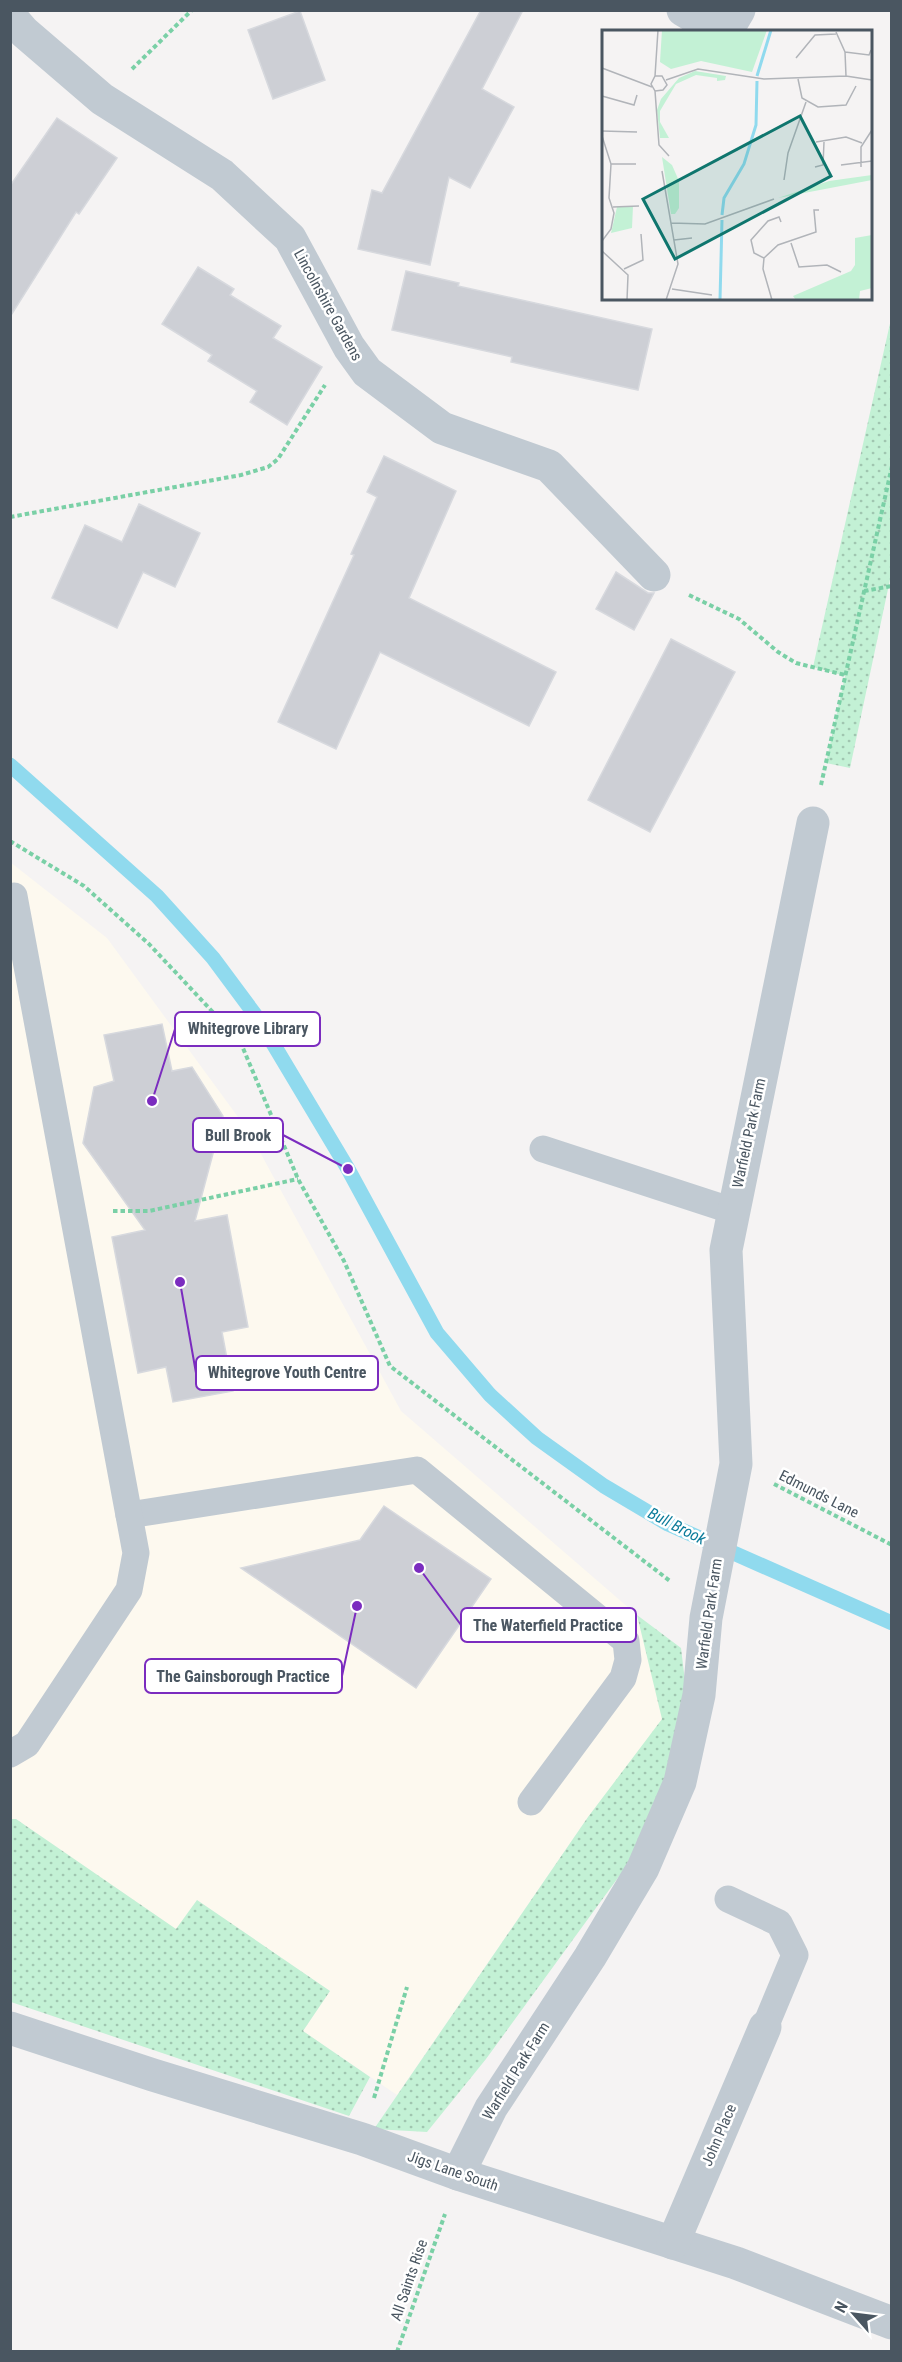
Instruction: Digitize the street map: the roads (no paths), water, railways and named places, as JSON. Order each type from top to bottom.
[{"type":"street","points":[[683,10],[717,30]]},
{"type":"street","points":[[727,30],[739,10]]},
{"type":"street","name":"Lincolnshire Gardens","points":[[15,31],[102,99],[222,175],[290,238],[349,347],[367,372],[442,428],[549,466],[654,575]]},
{"type":"street","name":"Warfield Park Farm","points":[[458,2174],[491,2108],[590,1957],[643,1868],[680,1782],[699,1695],[706,1618],[736,1464],[726,1250],[813,823]]},
{"type":"street","name":"John Place","points":[[673,2243],[765,2027]]},
{"type":"street","name":"Jigs Lane South","points":[[10,2028],[362,2139],[458,2174],[736,2263],[891,2324]]},
{"type":"lane","points":[[10,1754],[27,1744],[129,1590],[136,1553],[14,896]]},
{"type":"lane","points":[[543,1149],[734,1211]]},
{"type":"lane","points":[[129,1515],[417,1470],[626,1641],[628,1660],[622,1678],[531,1802]]},
{"type":"lane","points":[[728,1899],[779,1923],[795,1955],[765,2027]]},
{"type":"waterway","name":"Bull Brook","points":[[10,765],[157,896],[213,958],[259,1020],[348,1169],[437,1333],[490,1395],[537,1438],[604,1486],[668,1524],[892,1623]]},
{"type":"place","name":"Whitegrove Library","points":[[152,1101]]},
{"type":"place","name":"Bull Brook","points":[[348,1169]]},
{"type":"place","name":"Whitegrove Youth Centre","points":[[180,1282]]},
{"type":"place","name":"The Waterfield Practice","points":[[419,1568]]},
{"type":"place","name":"The Gainsborough Practice","points":[[357,1606]]}]
